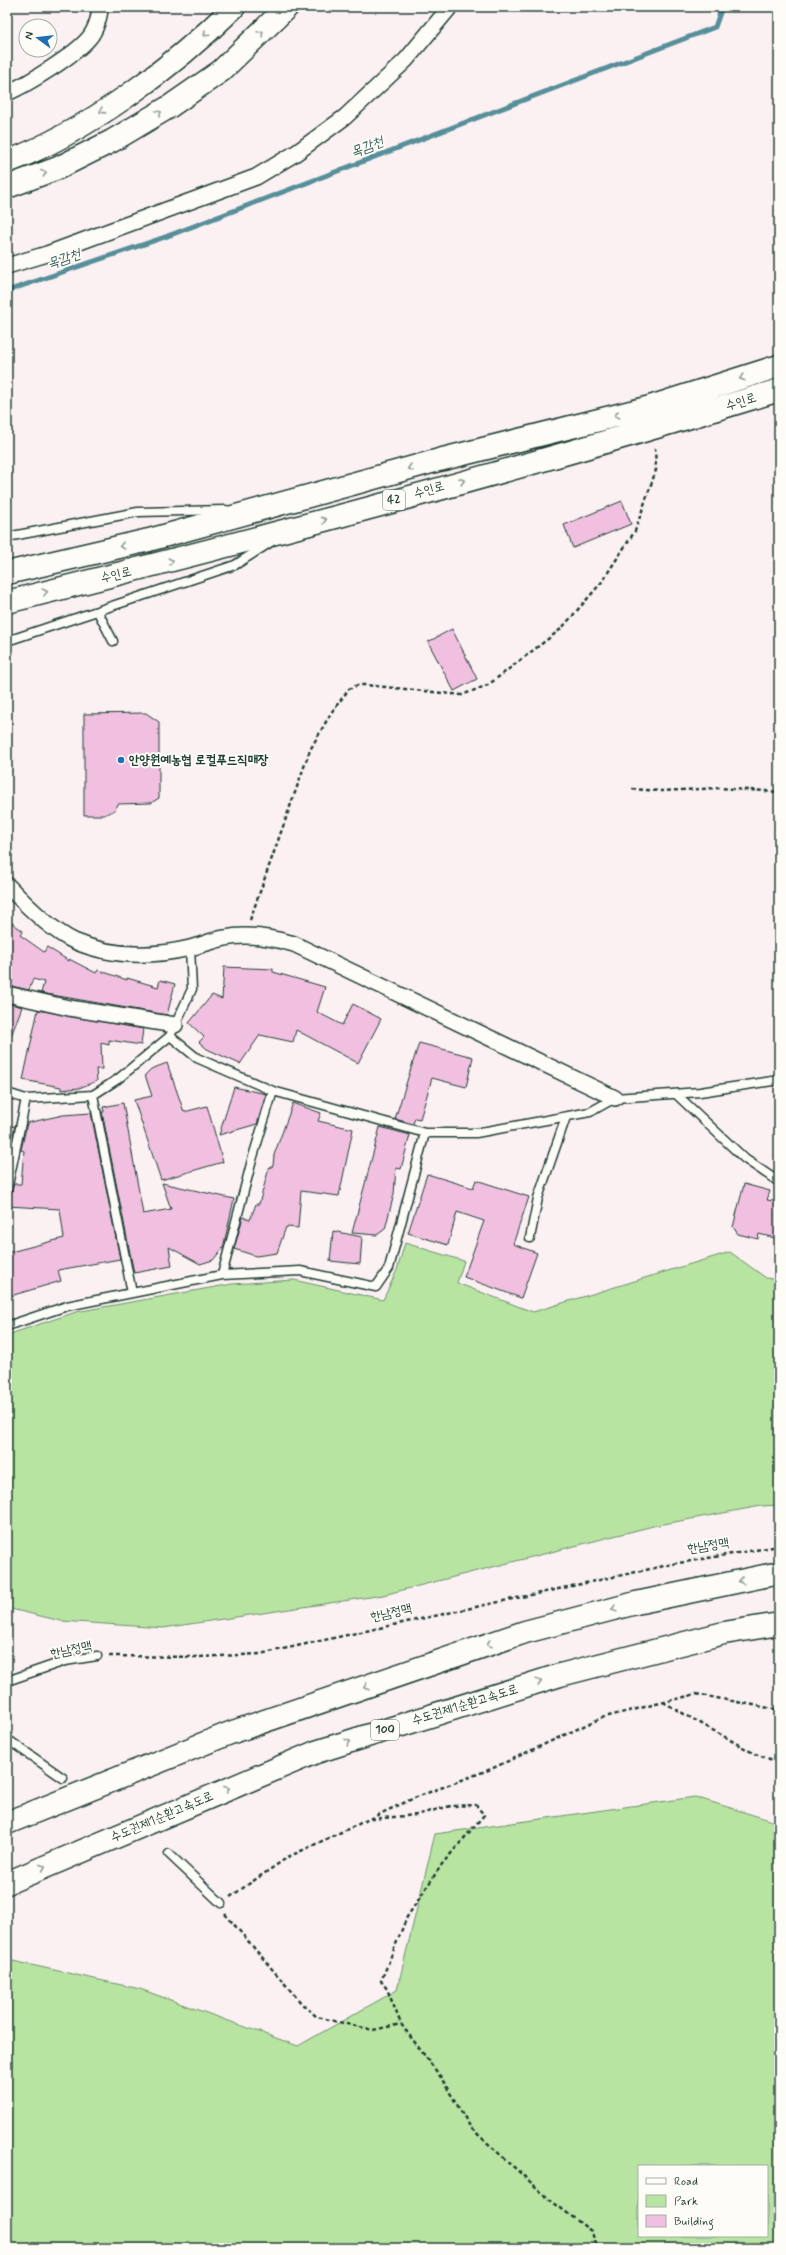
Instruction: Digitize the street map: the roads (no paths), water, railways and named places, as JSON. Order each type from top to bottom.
[{"type":"main road","points":[[7,162],[35,150],[137,89],[202,39],[234,7]]},
{"type":"main road","points":[[7,187],[65,165],[112,141],[169,107],[221,71],[287,7]]},
{"type":"main road","name":"수인로","points":[[7,572],[149,540],[439,460],[647,408],[779,366]]},
{"type":"main road","name":"수인로","points":[[7,602],[292,529],[651,430],[779,390]]},
{"type":"main road","points":[[7,1824],[230,1733],[525,1632],[636,1603],[779,1573]]},
{"type":"main road","name":"수도권제1순환고속도로","points":[[7,1883],[316,1752],[560,1675],[724,1633],[779,1624]]},
{"type":"street","points":[[7,93],[43,73],[90,38],[98,21],[100,7]]},
{"type":"street","points":[[7,266],[47,254],[256,177],[296,153],[345,117],[406,60],[450,7]]},
{"type":"street","points":[[7,885],[32,911],[73,941],[111,953],[148,954],[190,948],[226,937],[272,938],[294,944],[615,1098]]},
{"type":"street","points":[[7,994],[173,1030]]},
{"type":"lane","points":[[7,537],[138,512],[262,509]]},
{"type":"lane","points":[[7,641],[98,612],[235,565],[292,529]]},
{"type":"lane","points":[[98,612],[113,641]]},
{"type":"lane","points":[[7,1093],[26,1099],[93,1096],[118,1080],[173,1030],[192,989],[190,948]]},
{"type":"lane","points":[[173,1030],[197,1058],[274,1091],[425,1133],[476,1133],[590,1112],[615,1098],[676,1094],[779,1080]]},
{"type":"lane","points":[[222,1275],[252,1160],[274,1091]]},
{"type":"lane","points":[[676,1094],[745,1159],[779,1182]]},
{"type":"lane","points":[[93,1096],[132,1294]]},
{"type":"lane","points":[[7,1190],[26,1099]]},
{"type":"lane","points":[[530,1238],[540,1191],[566,1117]]},
{"type":"lane","points":[[7,1326],[67,1306],[222,1275],[300,1271],[376,1287],[389,1268],[425,1133]]},
{"type":"lane","name":"한남정맥","points":[[7,1681],[65,1661],[97,1656]]},
{"type":"lane","points":[[7,1739],[63,1778]]},
{"type":"lane","points":[[169,1854],[221,1903]]},
{"type":"waterway","name":"목감천","points":[[7,291],[165,237],[715,27],[722,7]]},
{"type":"place","name":"안양원예농협 로컬푸드직매장","points":[[121,760]]}]
